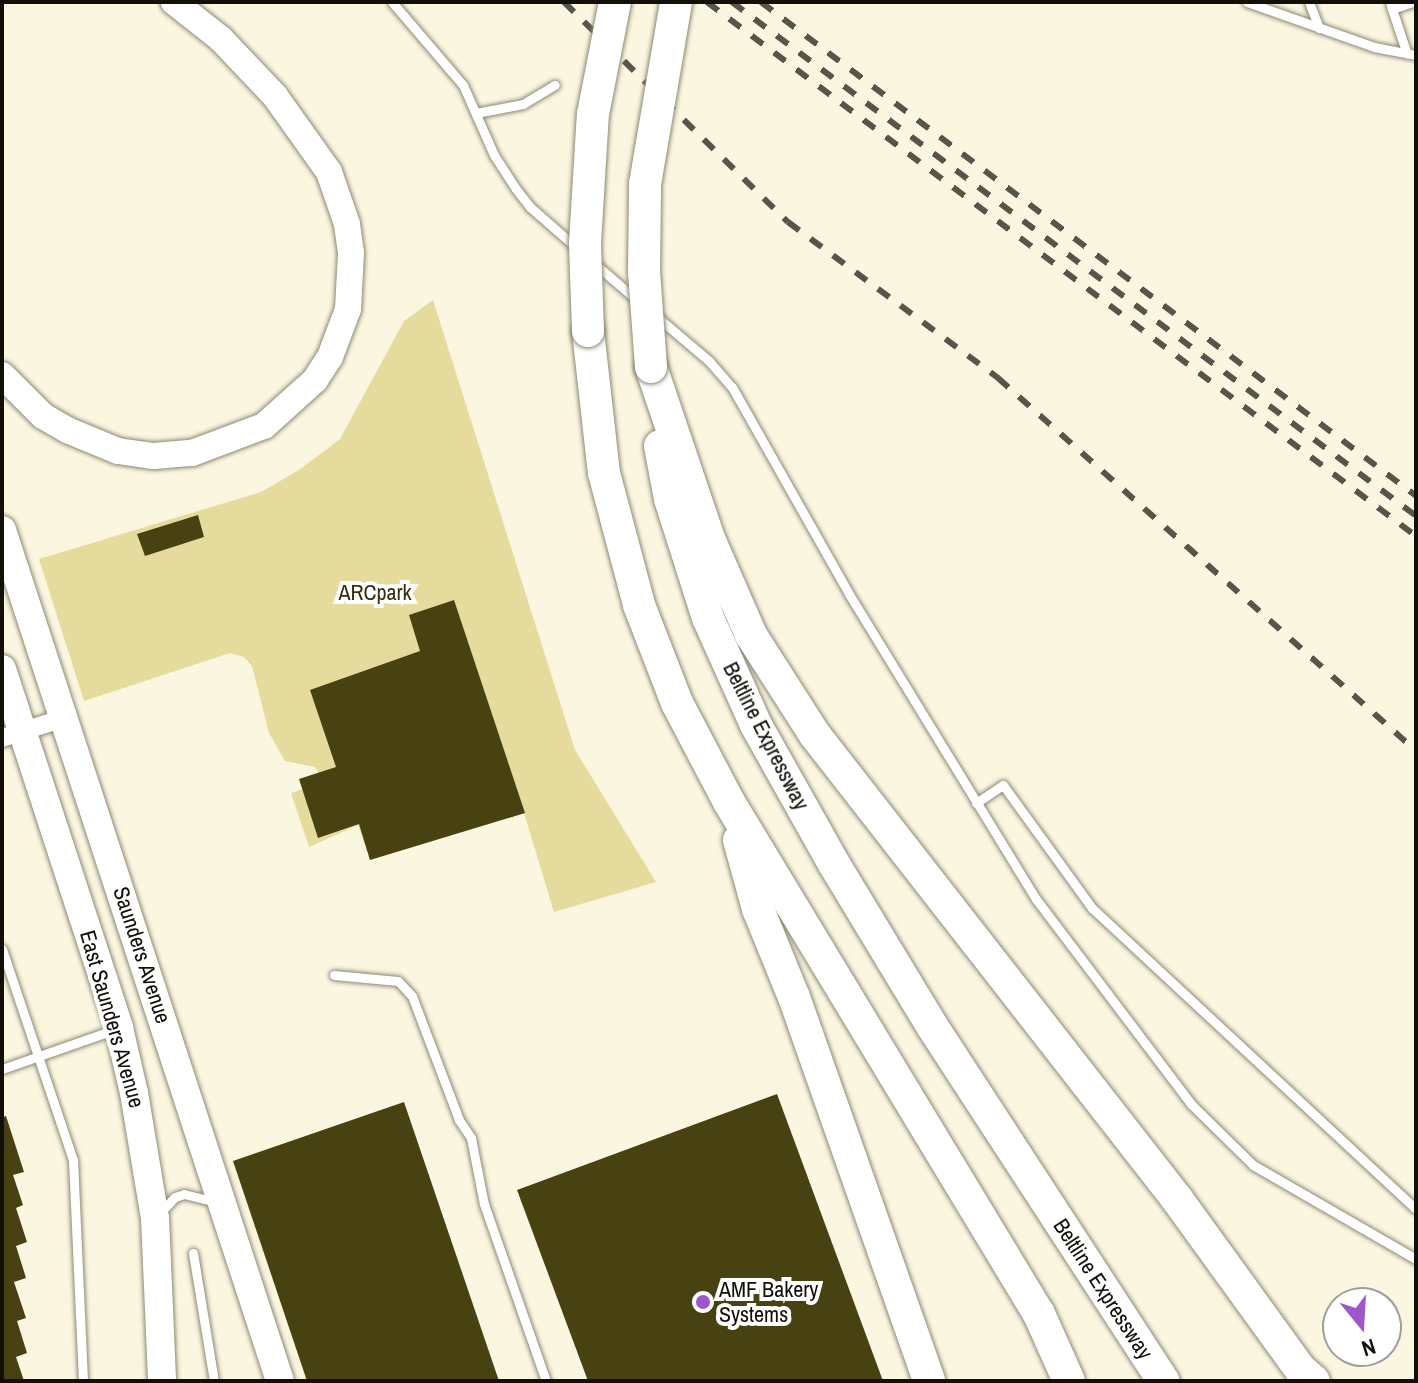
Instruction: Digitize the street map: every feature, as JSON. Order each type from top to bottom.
[{"type":"highway","points":[[615,2],[593,114],[585,243],[588,331],[604,473],[639,605],[677,703],[729,802],[1039,1314],[1069,1381]]},
{"type":"highway","name":"Beltline Expressway","points":[[676,2],[645,184],[644,271],[655,419],[670,499],[708,618],[756,725],[834,864],[932,1026],[1162,1380]]},
{"type":"highway","points":[[651,367],[710,541],[751,635],[815,735],[1177,1199],[1300,1369],[1314,1381]]},
{"type":"highway","points":[[729,802],[758,909],[794,997],[929,1381]]},
{"type":"main road","points":[[2,375],[43,416],[67,430],[118,451],[154,456],[192,453],[264,426],[292,405],[315,380],[330,357],[348,309],[351,268],[347,224],[329,172],[275,96],[221,39],[174,2]]},
{"type":"main road","name":"Saunders Avenue","points":[[2,530],[280,1381]]},
{"type":"main road","name":"East Saunders Avenue","points":[[2,669],[12,735],[119,1028],[139,1118],[155,1218],[162,1381]]},
{"type":"street","points":[[12,735],[64,718]]},
{"type":"lane","points":[[392,2],[454,71],[494,155],[530,207],[709,361],[732,387],[810,528],[1036,899],[1191,1104],[1223,1139],[1253,1165],[1416,1259]]},
{"type":"lane","points":[[1247,2],[1374,47],[1412,54]]},
{"type":"lane","points":[[1309,2],[1319,28]]},
{"type":"lane","points":[[1412,2],[1391,5],[1412,54]]},
{"type":"lane","points":[[476,113],[523,104],[555,85]]},
{"type":"lane","points":[[976,803],[1003,785],[1092,908],[1416,1209]]},
{"type":"lane","points":[[2,949],[73,1160],[83,1381]]},
{"type":"lane","points":[[334,975],[398,981],[407,988],[459,1120],[471,1138],[484,1204],[546,1381]]},
{"type":"lane","points":[[2,1069],[119,1028]]},
{"type":"lane","points":[[155,1218],[167,1204],[184,1194],[202,1196],[222,1205]]},
{"type":"lane","points":[[193,1253],[214,1381]]},
{"type":"green space","name":"ARCpark","points":[[433,300],[575,750],[656,882],[554,912],[524,813],[370,860],[358,825],[309,847],[291,793],[324,782],[315,767],[285,761],[269,733],[252,666],[244,657],[230,653],[84,701],[39,559],[261,492],[299,470],[340,439],[404,321]]},
{"type":"building","points":[[198,515],[204,537],[145,556],[137,534]]},
{"type":"building","points":[[454,600],[525,813],[370,860],[359,824],[318,838],[299,779],[336,767],[310,690],[420,651],[409,615]]},
{"type":"building","points":[[777,1094],[883,1381],[588,1381],[517,1190]]},
{"type":"building","points":[[404,1102],[499,1381],[307,1381],[233,1161]]},
{"type":"building","points":[[6,1116],[24,1172],[13,1175],[23,1205],[16,1208],[27,1242],[16,1246],[26,1278],[14,1282],[26,1318],[17,1321],[27,1353],[16,1357],[24,1381],[2,1381],[2,1117]]},
{"type":"railway","points":[[564,2],[788,222],[998,378],[1416,751]]},
{"type":"railway","points":[[707,2],[1416,536]]},
{"type":"railway","points":[[732,2],[1416,516]]},
{"type":"railway","points":[[761,2],[1416,496]]},
{"type":"place","name":"AMF Bakery Systems","points":[[703,1302]]}]
